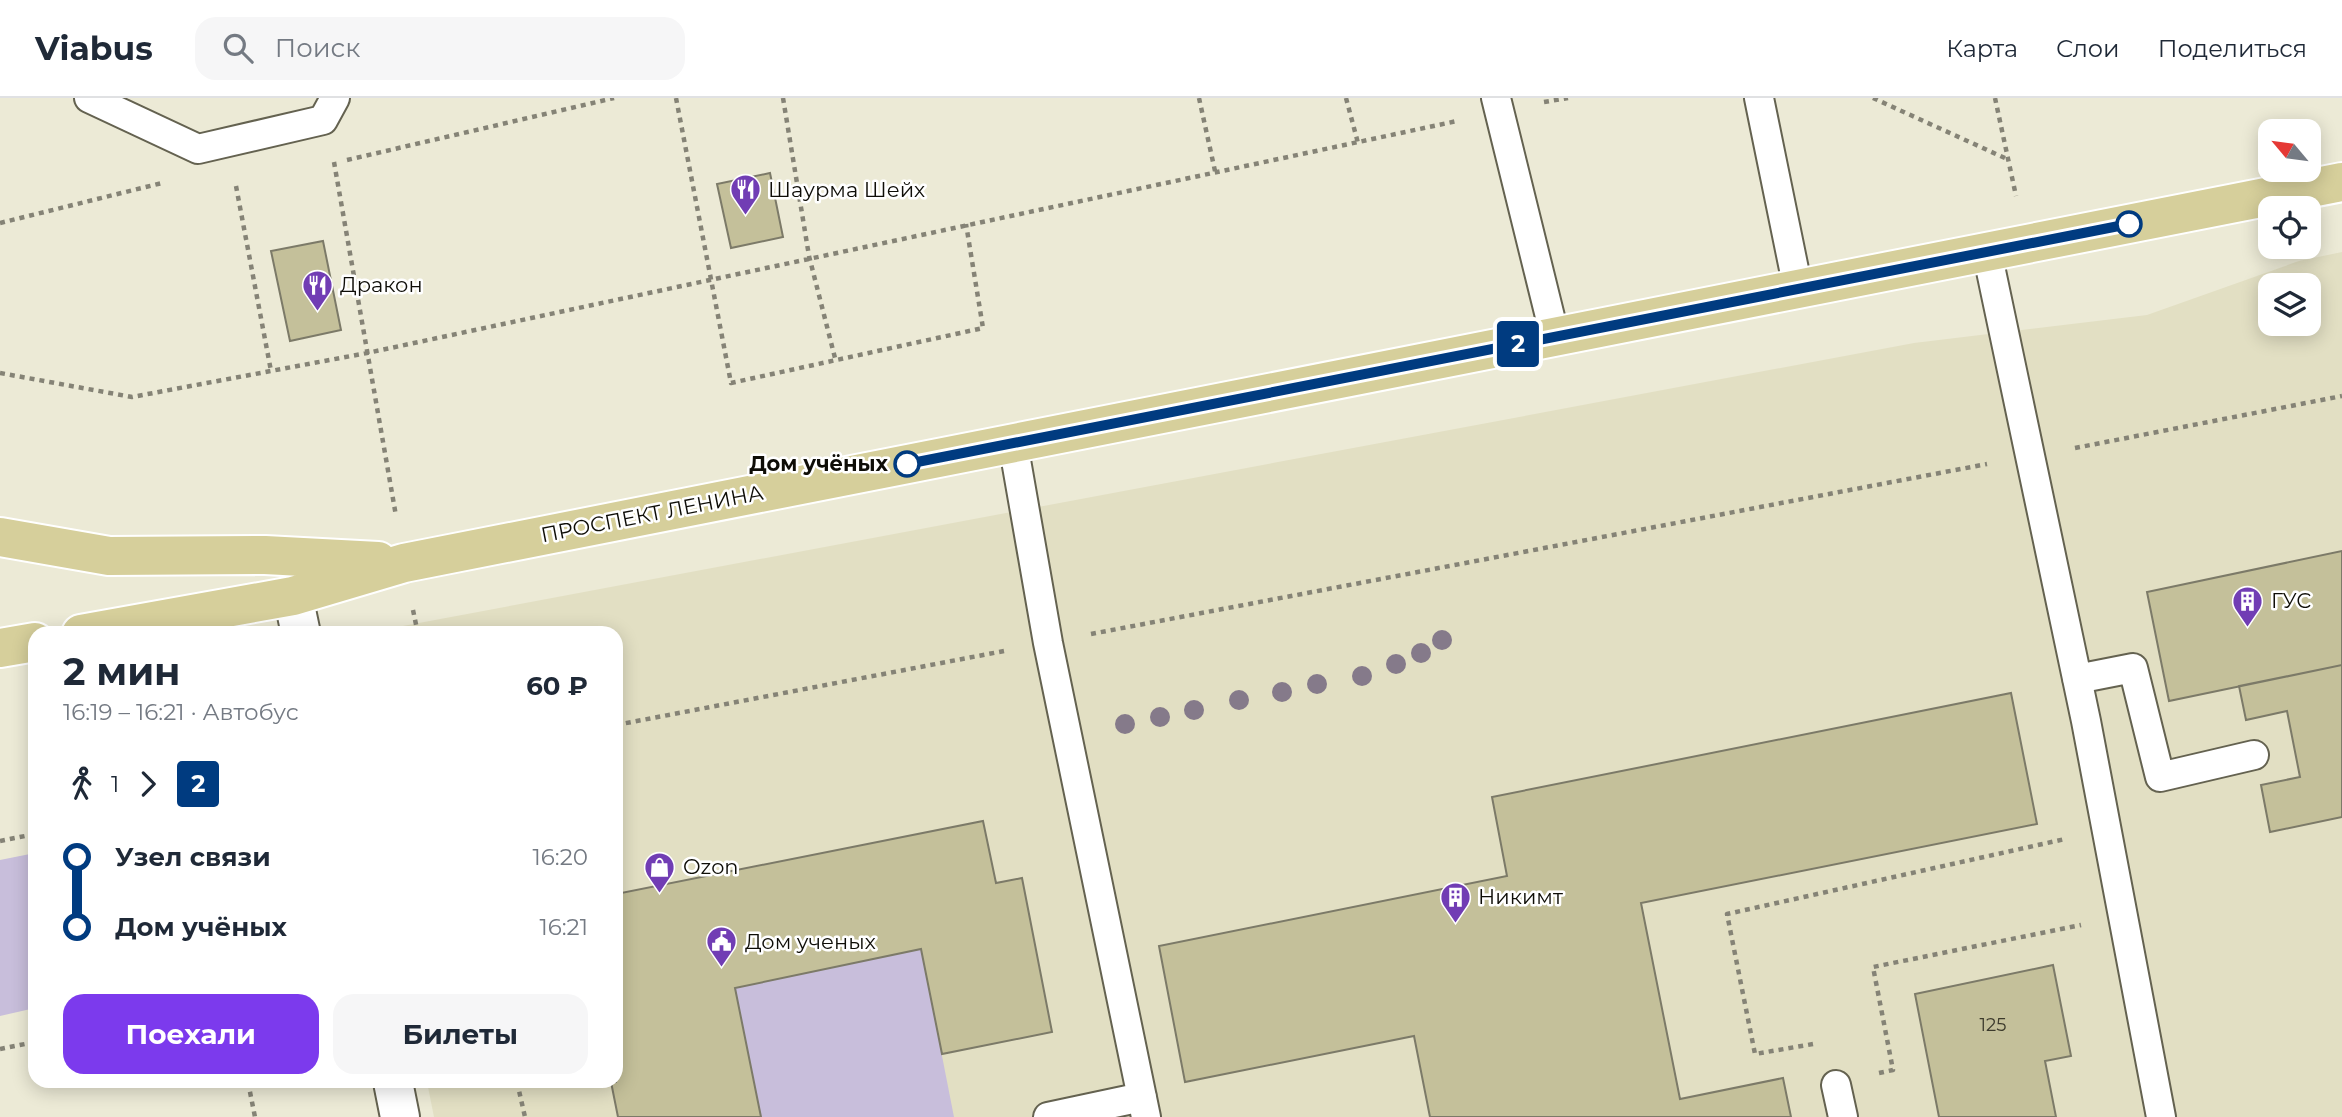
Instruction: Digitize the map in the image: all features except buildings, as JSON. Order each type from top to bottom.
[{"type":"main road","name":"ПРОСПЕКТ ЛЕНИНА","points":[[126,626],[293,596],[404,563],[2342,182]]},
{"type":"main road","name":"ПРОСПЕКТ ЛЕНИНА","points":[[0,537],[109,556],[265,555],[404,563]]},
{"type":"main road","points":[[0,648],[28,643]]},
{"type":"street","points":[[293,596],[299,626]]},
{"type":"street","points":[[394,1088],[400,1117]]},
{"type":"lane","points":[[89,98],[198,149],[230,142],[329,109]]},
{"type":"lane","points":[[1759,98],[1798,289]]},
{"type":"lane","points":[[1497,105],[1555,337]]},
{"type":"lane","points":[[1987,252],[2077,679],[2161,1117]]},
{"type":"lane","points":[[1013,443],[1048,643],[1144,1107],[1048,1117]]},
{"type":"lane","points":[[2077,679],[2133,668],[2160,777],[2254,755]]},
{"type":"lane","points":[[1836,1085],[1843,1117]]},
{"type":"path","points":[[676,98],[731,383],[835,358],[983,328],[966,224]]},
{"type":"path","points":[[783,98],[809,256],[835,358]]},
{"type":"path","points":[[1199,98],[1215,171]]},
{"type":"path","points":[[1346,98],[1358,143]]},
{"type":"path","points":[[1873,98],[2008,159]]},
{"type":"path","points":[[0,373],[132,397],[367,353],[809,256],[1358,143],[1497,105]]},
{"type":"path","points":[[329,109],[334,163],[404,563]]},
{"type":"path","points":[[230,142],[271,371]]},
{"type":"path","points":[[623,724],[2342,396]]},
{"type":"path","points":[[0,841],[28,835]]},
{"type":"path","points":[[1815,1043],[1755,1054],[1727,914],[2069,838],[2071,850]]},
{"type":"path","points":[[1836,1085],[1893,1070],[1873,967],[2085,924]]},
{"type":"path","points":[[0,1049],[28,1043]]},
{"type":"path","points":[[249,1088],[255,1117]]},
{"type":"path","points":[[518,1088],[525,1117]]},
{"type":"shaded area","points":[[2342,252],[2342,1117],[434,1117],[428,1088],[623,1088],[623,626],[403,626],[1914,343],[2147,315],[2258,276],[2258,336],[2321,336],[2321,273],[2265,273],[2299,261],[2321,259],[2321,256]]},
{"type":"shaded area","points":[[28,854],[28,1010],[0,1016],[0,860]]},
{"type":"shaded area","points":[[921,949],[954,1117],[761,1117],[735,988]]},
{"type":"bus line","name":"2","points":[[907,464],[2129,224]]},
{"type":"place","name":"Шаурма Шейх","points":[[745,217]]},
{"type":"place","name":"Дракон","points":[[317,312]]},
{"type":"place","name":"Дом учёных","points":[[907,464]]},
{"type":"place","name":"ГУС","points":[[2248,628]]},
{"type":"place","name":"Ozon","points":[[660,894]]},
{"type":"place","name":"Никимт","points":[[1455,924]]},
{"type":"place","name":"Дом ученых","points":[[722,969]]}]
